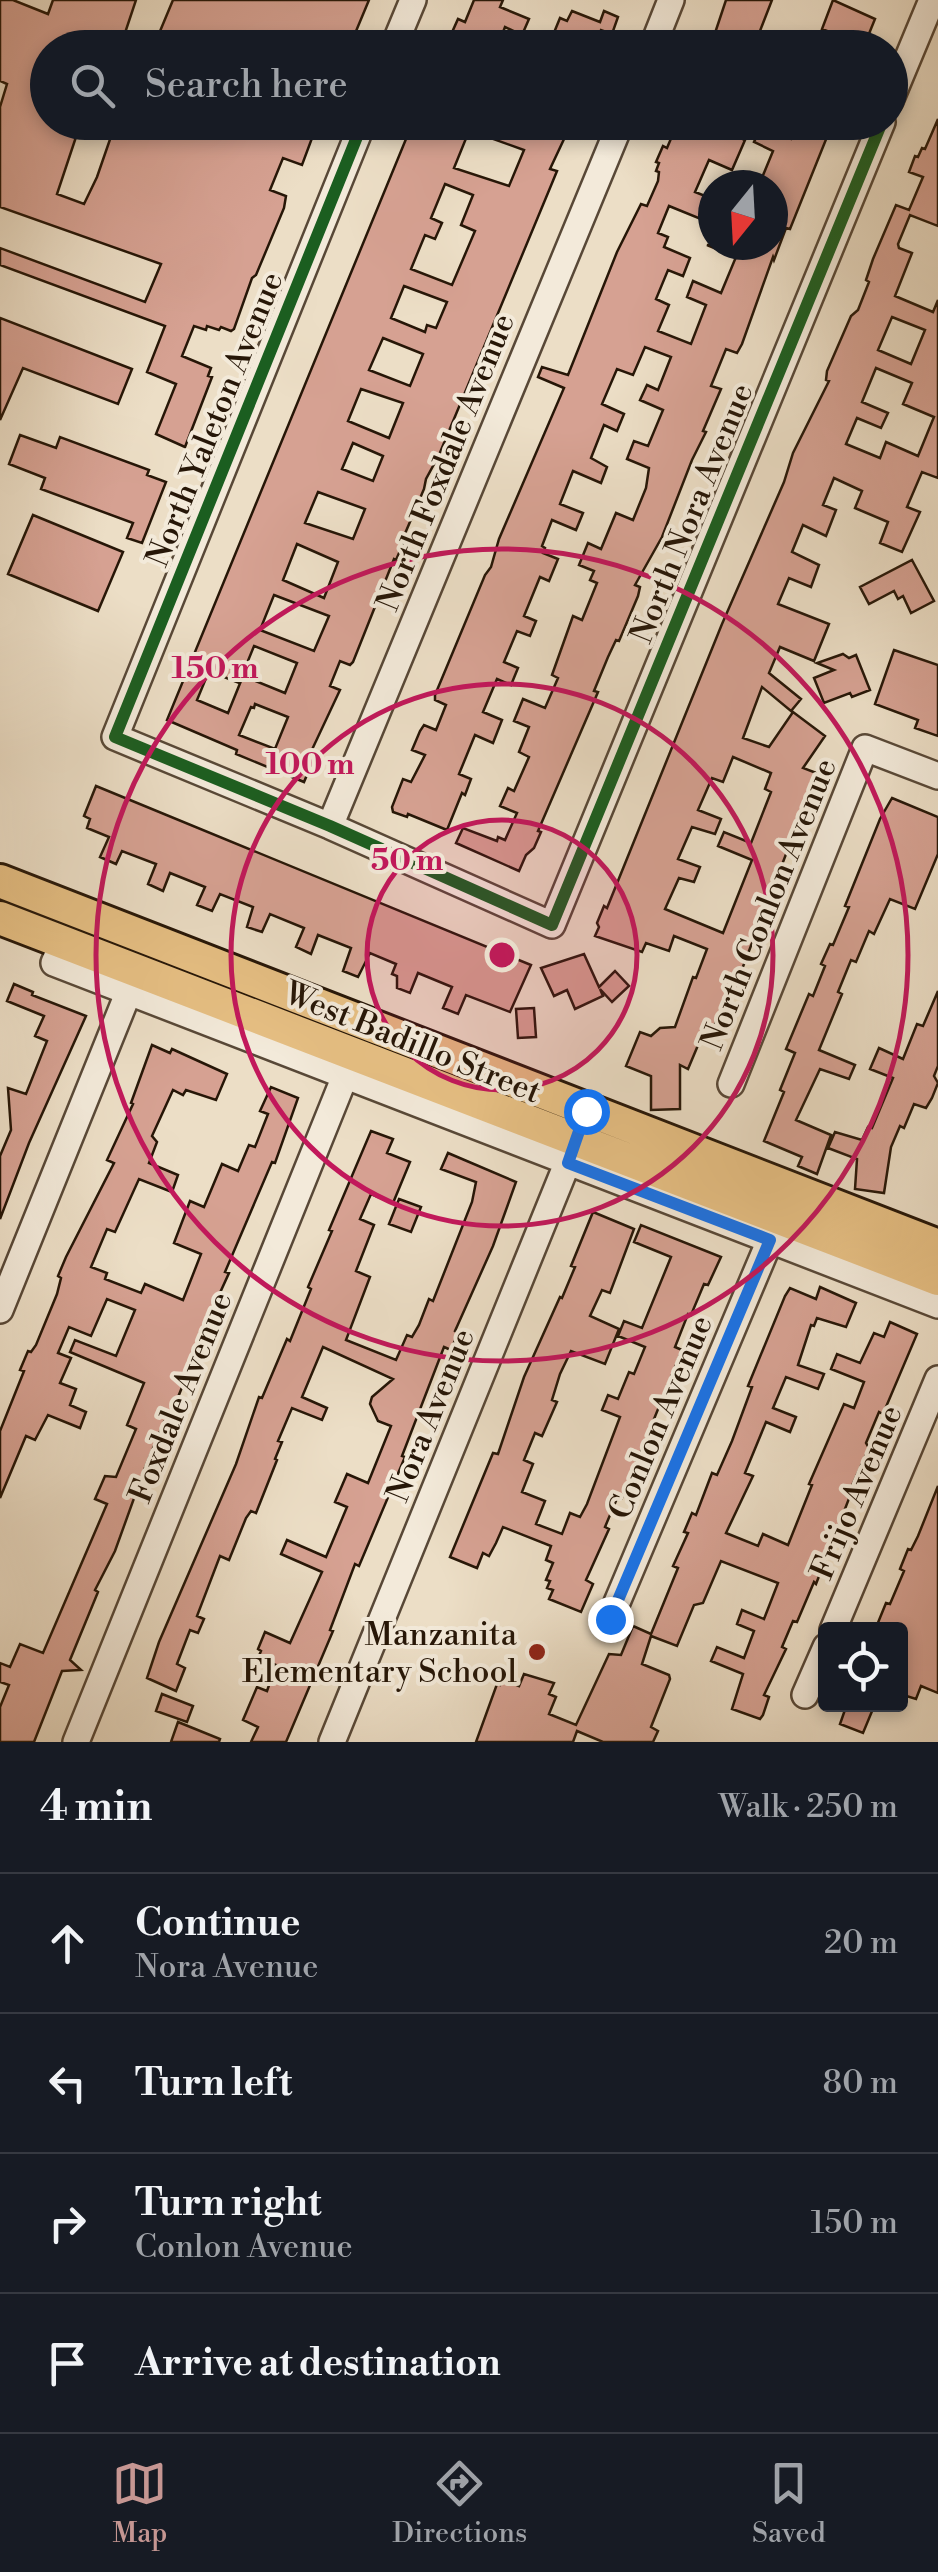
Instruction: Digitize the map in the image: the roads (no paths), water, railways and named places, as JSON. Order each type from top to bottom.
[{"type":"main road","name":"West Badillo Street","points":[[0,880],[577,1138],[938,1246]]},
{"type":"main road","name":"West Badillo Street","points":[[0,918],[938,1279]]},
{"type":"street","points":[[401,30],[413,0]]},
{"type":"street","points":[[659,30],[671,0]]},
{"type":"street","points":[[908,58],[932,0]]},
{"type":"street","name":"North Yaleton Avenue","points":[[330,826],[115,737],[356,140]]},
{"type":"street","name":"North Foxdale Avenue","points":[[330,826],[613,140]]},
{"type":"street","name":"North Nora Avenue","points":[[330,826],[552,924],[875,140]]},
{"type":"street","name":"North Conlon Avenue","points":[[731,1084],[865,748],[938,776]]},
{"type":"street","points":[[63,942],[54,963],[344,1076],[577,1138],[770,1240],[938,1305]]},
{"type":"street","points":[[0,1310],[129,991]]},
{"type":"street","name":"Foxdale Avenue","points":[[76,1742],[344,1076]]},
{"type":"street","name":"Nora Avenue","points":[[332,1742],[577,1138]]},
{"type":"street","name":"Conlon Avenue","points":[[610,1619],[770,1240]]},
{"type":"street","name":"Frijo Avenue","points":[[836,1622],[938,1379]]},
{"type":"street","points":[[806,1695],[818,1667]]},
{"type":"place","name":"Manzanita Elementary School","points":[[537,1652]]}]
